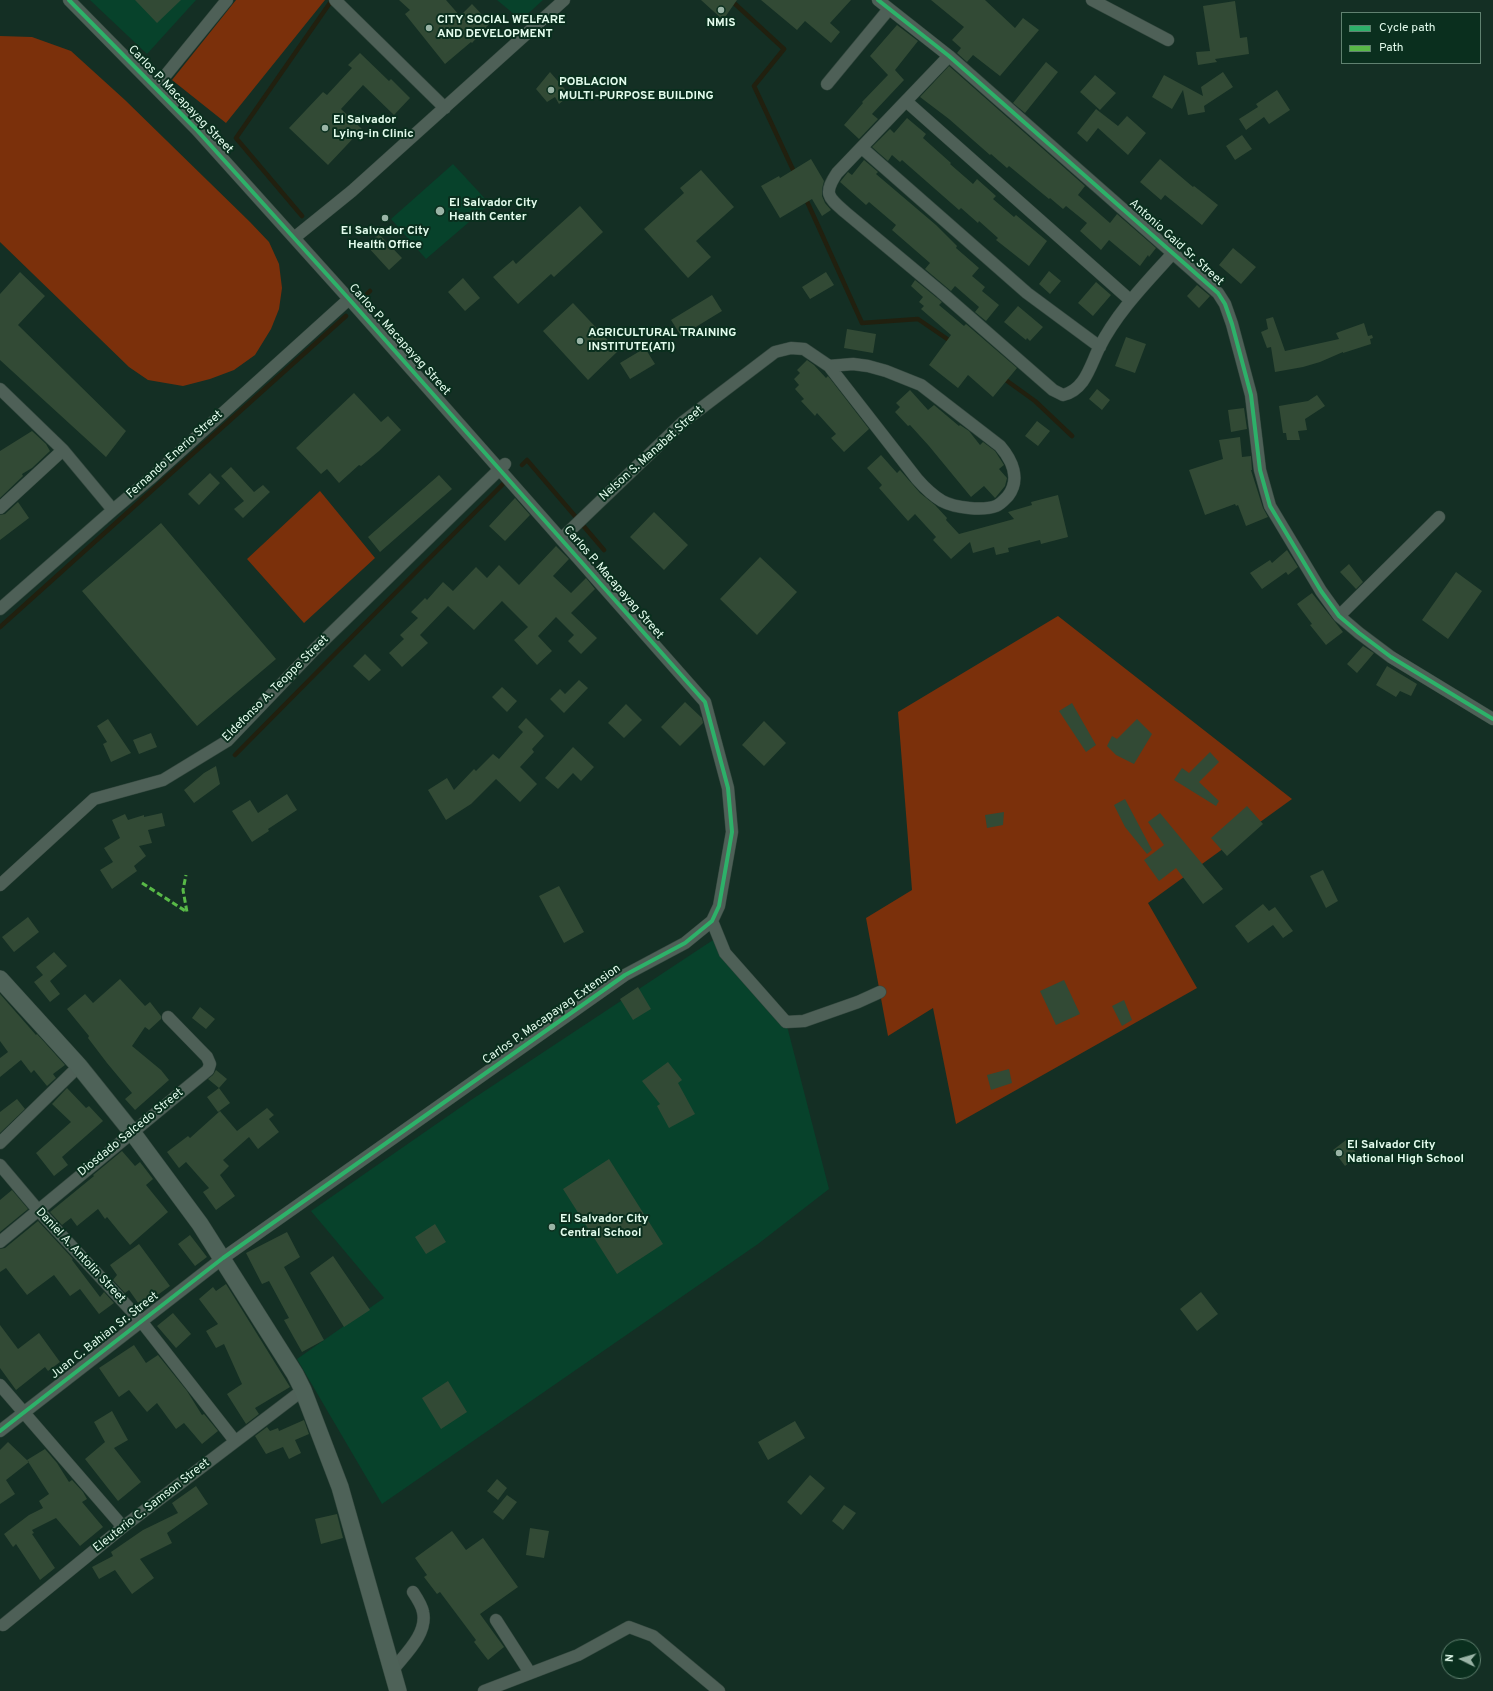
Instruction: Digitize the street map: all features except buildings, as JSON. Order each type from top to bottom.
[{"type":"street","name":"Carlos P. Macapayag Street","points":[[69,0],[156,87],[196,130],[502,466],[561,539],[705,702]]},
{"type":"street","points":[[156,87],[228,0]]},
{"type":"street","points":[[335,0],[445,108]]},
{"type":"street","points":[[294,238],[352,191],[564,0]]},
{"type":"street","name":"Antonio Gaid Sr. Street","points":[[878,0],[949,56],[1218,293],[1225,304],[1232,324],[1251,395],[1260,470],[1270,506],[1298,553],[1339,616],[1391,658],[1493,719]]},
{"type":"street","points":[[1092,0],[1168,40]]},
{"type":"street","points":[[827,84],[889,9]]},
{"type":"street","points":[[949,56],[907,102],[837,172],[831,183],[829,192],[831,199],[1053,390],[1063,395],[1072,393],[1080,384],[1089,371],[1100,347],[1130,300],[1173,253]]},
{"type":"street","points":[[907,102],[1130,300]]},
{"type":"street","points":[[862,148],[1027,293],[1100,347]]},
{"type":"street","name":"Fernando Enerio Street","points":[[0,609],[151,478],[349,298]]},
{"type":"street","name":"Nelson S. Manabat Street","points":[[561,539],[683,422],[775,352],[791,348],[804,349],[830,366],[926,490],[943,501],[968,508],[996,506],[1010,493],[1014,486],[1015,475],[1006,454],[983,433],[920,385],[886,371],[868,366],[853,364],[830,366]]},
{"type":"street","points":[[0,389],[63,450],[113,510]]},
{"type":"street","points":[[0,508],[63,450]]},
{"type":"street","name":"Eldefonso A. Teoppe Street","points":[[0,885],[94,799],[163,780],[227,740],[315,649],[502,466]]},
{"type":"street","points":[[1339,616],[1439,518]]},
{"type":"street","name":"Carlos P. Macapayag Extension","points":[[223,1258],[625,975],[685,943],[712,921],[719,906],[732,832],[728,788],[705,702]]},
{"type":"street","points":[[712,921],[725,953],[786,1022],[804,1021],[858,1002],[880,992]]},
{"type":"street","points":[[0,979],[79,1066],[132,1132],[200,1224],[223,1258],[295,1374],[303,1390],[340,1487],[398,1691]]},
{"type":"street","name":"Diosdado Salcedo Street","points":[[0,1242],[208,1070],[210,1064],[207,1057],[168,1017]]},
{"type":"street","points":[[0,1143],[79,1066]]},
{"type":"street","name":"Daniel A. Antolin Street","points":[[0,1165],[38,1210],[141,1321],[235,1441]]},
{"type":"street","name":"Juan C. Bahian Sr. Street","points":[[0,1431],[223,1258]]},
{"type":"street","points":[[0,1385],[123,1526]]},
{"type":"street","name":"Eleuterio C. Samson Street","points":[[3,1625],[123,1526],[303,1390]]},
{"type":"street","points":[[392,1671],[417,1638],[424,1623],[423,1611],[413,1592]]},
{"type":"street","points":[[496,1620],[530,1673]]},
{"type":"street","points":[[484,1691],[578,1655],[629,1627],[654,1636],[719,1691]]},
{"type":"shaded area","points":[[90,0],[196,0],[147,54]]},
{"type":"shaded area","points":[[236,0],[325,0],[226,123],[172,80]]},
{"type":"shaded area","points":[[497,0],[543,0],[521,20]]},
{"type":"shaded area","points":[[0,36],[32,37],[71,51],[125,100],[269,242],[279,264],[282,288],[279,309],[271,329],[255,355],[234,370],[210,379],[183,386],[148,380],[129,367],[0,242]]},
{"type":"shaded area","name":"El Salvador City Health Center","points":[[453,164],[490,204],[426,259],[391,219]]},
{"type":"shaded area","points":[[320,491],[375,558],[304,623],[247,559]]},
{"type":"shaded area","points":[[1058,616],[1292,799],[1148,903],[1197,988],[956,1124],[933,1008],[888,1036],[866,918],[912,890],[898,712]]},
{"type":"shaded area","name":"El Salvador City Central School","points":[[713,940],[786,1022],[829,1189],[758,1244],[382,1504],[297,1359],[384,1298],[311,1211],[471,1100]]},
{"type":"waterway","points":[[302,216],[236,138],[332,0]]},
{"type":"waterway","points":[[734,3],[784,49],[754,86],[795,174]]},
{"type":"waterway","points":[[805,197],[862,323],[918,319],[953,343]]},
{"type":"waterway","points":[[366,295],[370,291]]},
{"type":"waterway","points":[[0,627],[346,316]]},
{"type":"waterway","points":[[1003,378],[1035,401],[1072,436]]},
{"type":"waterway","points":[[522,465],[527,460],[604,550]]},
{"type":"waterway","points":[[235,755],[503,484]]},
{"type":"marked path","points":[[142,883],[187,912],[183,890],[186,875]]},
{"type":"cycle path","points":[[0,1431],[223,1258],[625,975],[685,943],[712,921],[719,906],[732,832],[728,788],[705,702],[349,299],[196,129],[69,0]]},
{"type":"cycle path","points":[[878,0],[949,56],[1218,293],[1225,304],[1232,324],[1251,395],[1260,470],[1270,506],[1321,591],[1339,616],[1391,657],[1493,719]]},
{"type":"place","name":"NMIS","points":[[721,10]]},
{"type":"place","name":"CITY SOCIAL WELFARE AND DEVELOPMENT","points":[[429,28]]},
{"type":"place","name":"POBLACION MULTI-PURPOSE BUILDING","points":[[551,90]]},
{"type":"place","name":"El Salvador Lying-in Clinic","points":[[325,128]]},
{"type":"place","name":"El Salvador City Health Center","points":[[440,211]]},
{"type":"place","name":"El Salvador City Health Office","points":[[385,218]]},
{"type":"place","name":"AGRICULTURAL TRAINING INSTITUTE(ATI)","points":[[580,341]]},
{"type":"place","name":"El Salvador City National High School","points":[[1339,1153]]},
{"type":"place","name":"El Salvador City Central School","points":[[552,1227]]}]
